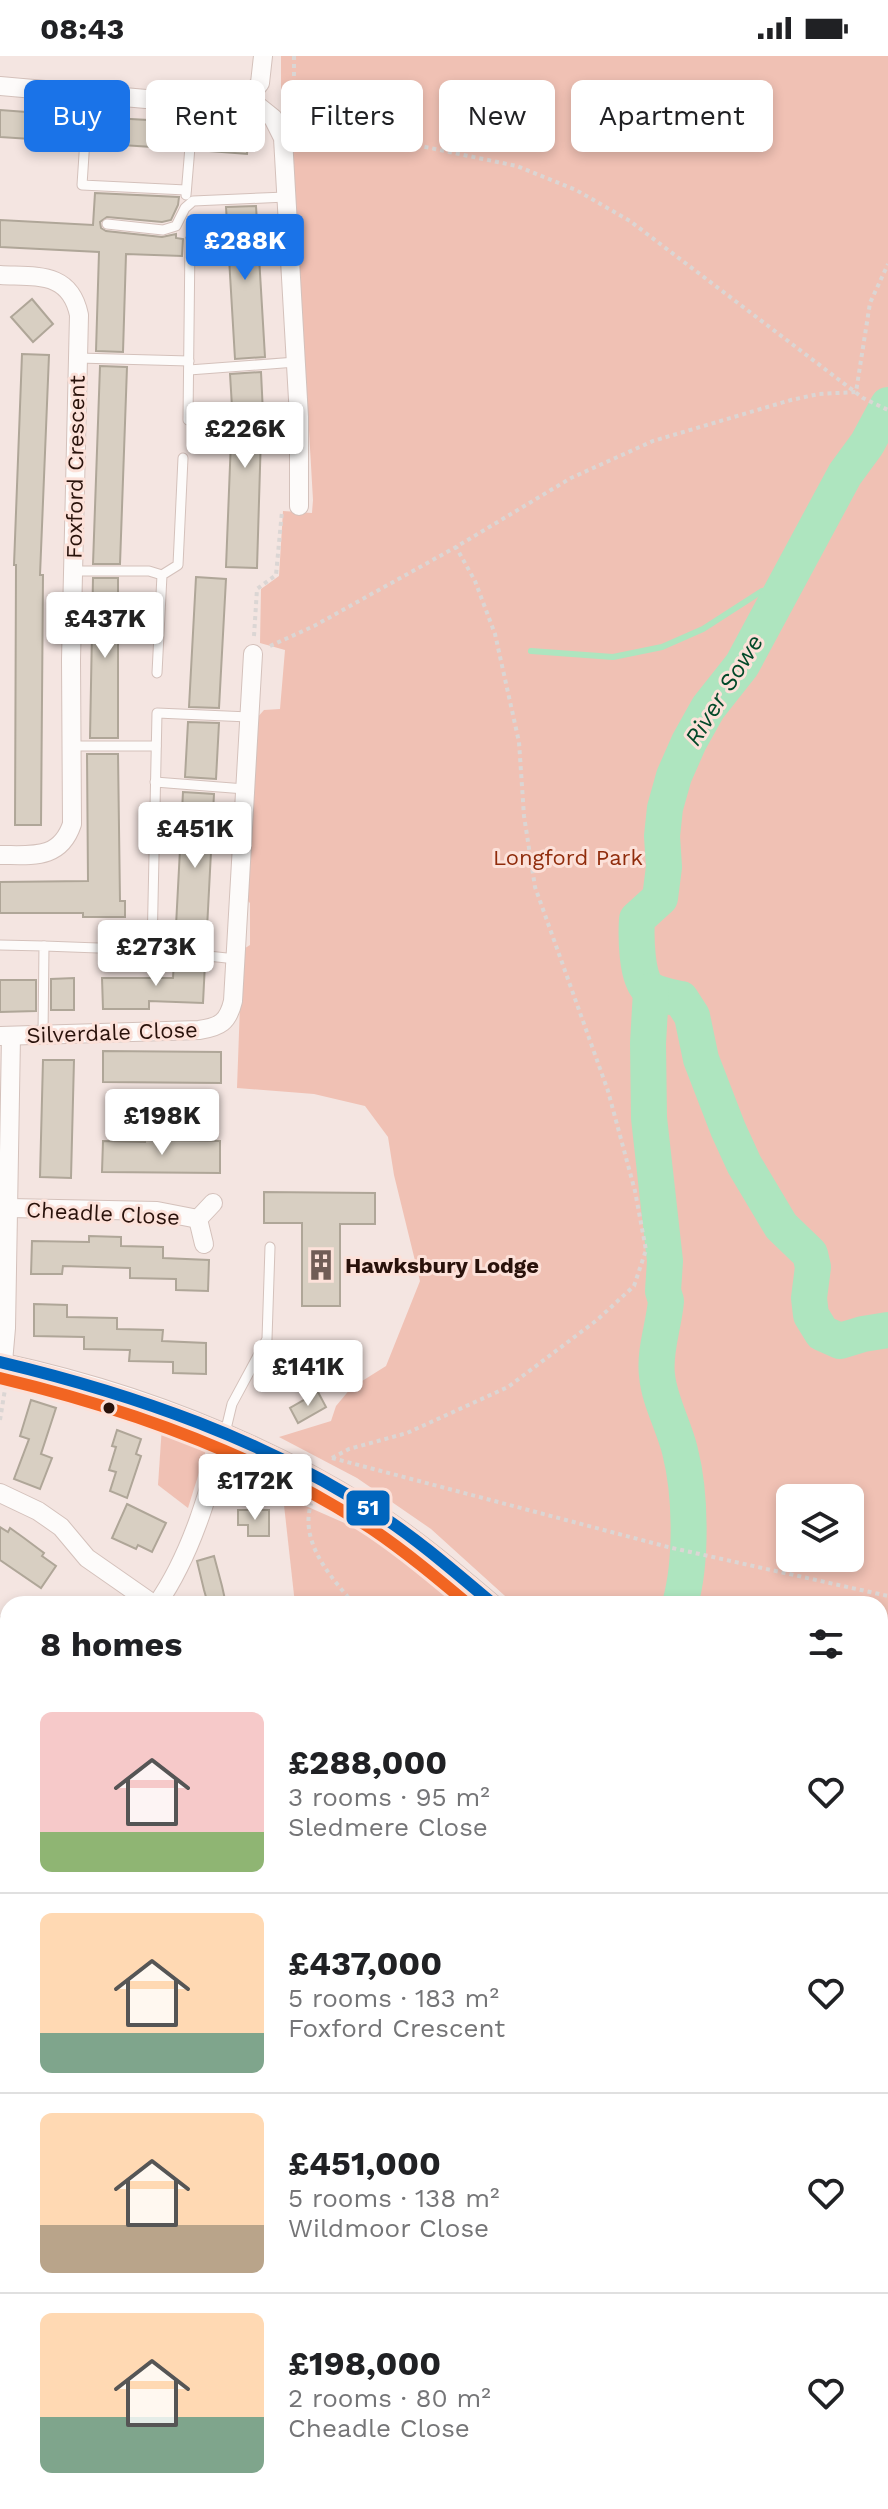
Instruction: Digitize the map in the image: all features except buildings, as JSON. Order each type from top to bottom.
[{"type":"street","points":[[260,80],[263,56]]},
{"type":"street","points":[[0,86],[24,88]]},
{"type":"street","points":[[265,112],[279,126],[283,138],[296,362],[299,506]]},
{"type":"street","name":"Foxford Crescent","points":[[0,275],[56,280],[76,300],[79,315],[73,571],[72,824],[67,841],[54,849],[38,855],[0,855]]},
{"type":"street","points":[[236,959],[253,654]]},
{"type":"street","name":"Silverdale Close","points":[[6,1036],[199,1030],[222,1024],[230,1015],[236,959]]},
{"type":"street","name":"Cheadle Close","points":[[4,1363],[4,1253],[9,1208],[6,1036]]},
{"type":"street","name":"Cheadle Close","points":[[198,1219],[213,1203]]},
{"type":"street","name":"Cheadle Close","points":[[9,1208],[157,1211],[198,1219]]},
{"type":"street","name":"Cheadle Close","points":[[198,1219],[204,1244]]},
{"type":"street","points":[[4,1363],[168,1409],[322,1480],[412,1538],[483,1596]]},
{"type":"street","points":[[161,1596],[173,1581],[186,1550],[225,1433]]},
{"type":"street","points":[[0,1493],[38,1511],[61,1527],[87,1558],[143,1596]]},
{"type":"lane","points":[[84,152],[82,185],[186,190]]},
{"type":"lane","points":[[185,208],[189,152]]},
{"type":"lane","points":[[107,224],[170,229],[176,226],[185,208],[193,201],[286,197]]},
{"type":"lane","points":[[188,420],[190,240]]},
{"type":"lane","points":[[78,358],[189,366],[296,362]]},
{"type":"lane","points":[[73,571],[149,571],[162,575],[178,565],[183,458]]},
{"type":"lane","points":[[157,673],[162,575]]},
{"type":"lane","points":[[152,950],[157,713],[249,717]]},
{"type":"lane","points":[[71,746],[156,746]]},
{"type":"lane","points":[[155,782],[245,789]]},
{"type":"lane","points":[[0,945],[152,950],[236,959]]},
{"type":"lane","points":[[43,1035],[44,946]]},
{"type":"lane","points":[[225,1433],[232,1404],[267,1339],[270,1247]]},
{"type":"path","points":[[294,56],[294,80]]},
{"type":"path","points":[[423,146],[517,166],[576,190],[630,221],[863,398],[888,410]]},
{"type":"path","points":[[856,392],[870,303],[888,264]]},
{"type":"path","points":[[299,506],[283,504],[276,575],[257,589],[253,654],[314,626],[456,547],[571,478],[653,441],[791,400],[819,394],[856,392]]},
{"type":"path","points":[[347,1596],[322,1567],[310,1537],[309,1507],[332,1458],[349,1449],[407,1433],[508,1387],[597,1320],[634,1286],[646,1250],[635,1191],[608,1091],[535,887],[524,816],[519,742],[495,634],[475,581],[456,547]]},
{"type":"path","points":[[0,1420],[4,1363]]},
{"type":"path","points":[[332,1458],[668,1547],[888,1596]]},
{"type":"green space","name":"Longford Park","points":[[281,56],[888,56],[888,1596],[505,1596],[431,1529],[357,1478],[279,1437],[331,1421],[336,1406],[351,1388],[386,1366],[420,1281],[388,1137],[365,1106],[314,1094],[237,1088],[242,950],[250,945],[250,903],[245,898],[256,719],[264,710],[280,709],[285,650],[260,643],[261,589],[279,576],[283,511],[312,513],[293,152],[423,152],[423,80],[281,80]]},
{"type":"green space","points":[[162,1426],[207,1447],[188,1508],[158,1485]]},
{"type":"green space","points":[[283,1496],[397,1546],[460,1596],[294,1596]]},
{"type":"waterway","name":"River Sowe","points":[[888,405],[867,444],[845,474],[742,665],[708,708],[689,742],[674,776],[665,808],[660,898],[637,919],[639,967],[645,984],[656,993],[681,999],[692,1016],[701,1059],[744,1164],[781,1226],[810,1254],[813,1267],[809,1298],[811,1315],[822,1333],[840,1341],[888,1330]]},
{"type":"waterway","points":[[531,651],[613,657],[662,647],[703,629],[762,591],[785,589]]},
{"type":"waterway","name":"River Sowe","points":[[651,991],[649,1118],[665,1261],[663,1291],[666,1301],[657,1375],[684,1468],[688,1548],[682,1596]]},
{"type":"transit line","name":"51","points":[[0,1362],[149,1405],[293,1465],[383,1517],[483,1596]]},
{"type":"transit line","points":[[0,1378],[98,1404],[193,1437],[239,1457],[285,1479],[372,1529],[458,1596]]},
{"type":"place","name":"Hawksbury Lodge","points":[[321,1265]]}]
